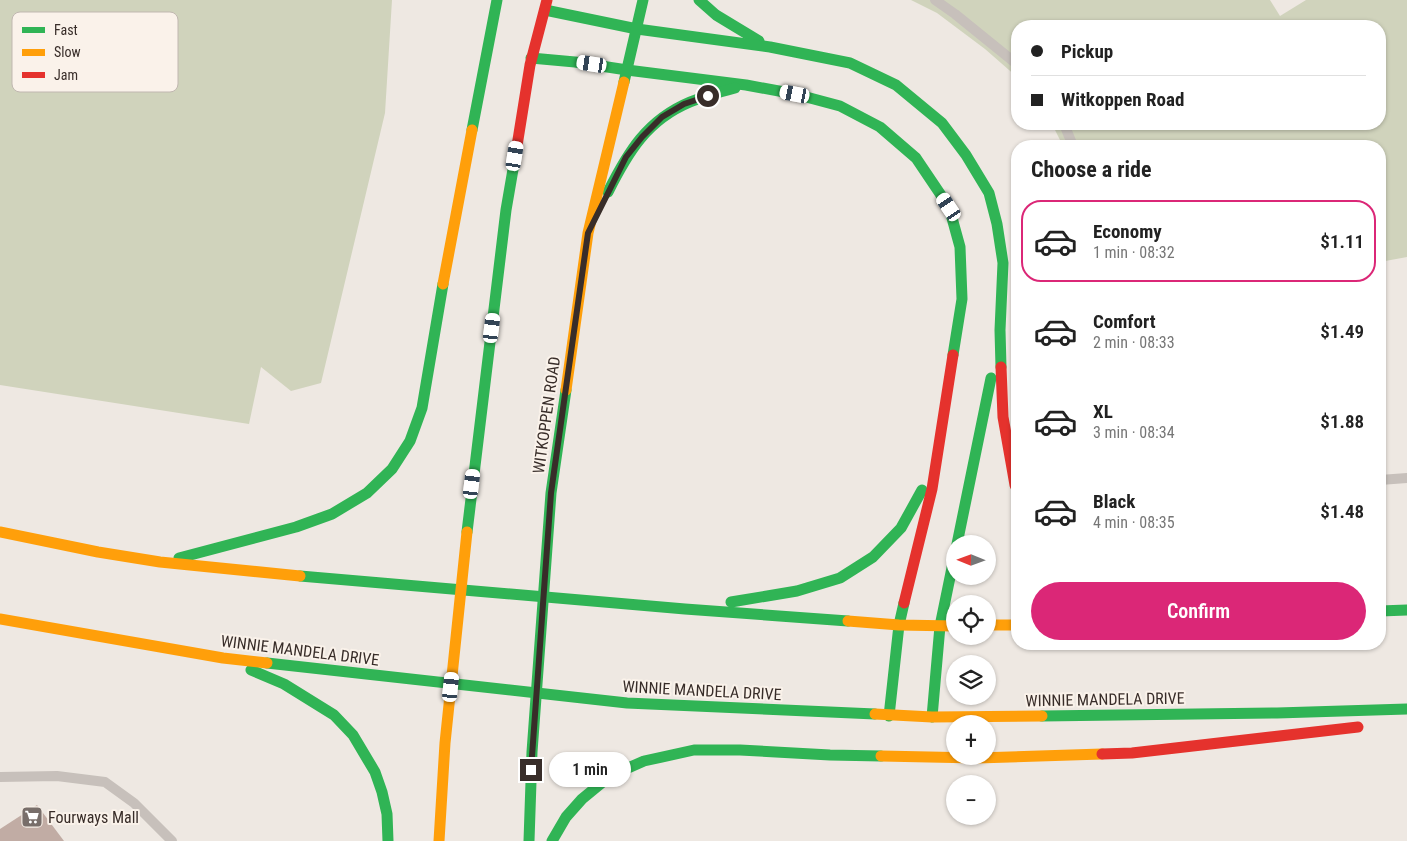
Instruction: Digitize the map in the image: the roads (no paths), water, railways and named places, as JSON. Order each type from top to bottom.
[{"type":"main road","points":[[160,562],[288,530],[332,514],[367,493],[392,469],[410,441],[422,408],[451,240],[497,0]]},
{"type":"main road","name":"WITKOPPEN ROAD","points":[[529,841],[532,752],[551,493],[588,233],[643,0]]},
{"type":"main road","points":[[699,0],[716,15],[770,47]]},
{"type":"main road","points":[[439,841],[445,743],[472,484],[506,210],[531,58],[546,5],[637,29],[770,47],[850,63],[896,85],[942,123],[966,155],[989,194],[997,224],[1003,263],[1000,330],[1003,417],[1011,466]]},
{"type":"main road","points":[[531,58],[575,62],[746,85],[795,94],[840,106],[880,127],[916,158],[949,207],[960,247],[962,299],[932,489],[900,625],[889,716]]},
{"type":"main road","points":[[588,233],[626,157],[662,117],[684,104],[746,85]]},
{"type":"main road","points":[[959,535],[1000,330]]},
{"type":"main road","points":[[685,609],[797,591],[840,578],[872,557],[901,528],[936,464]]},
{"type":"main road","points":[[0,532],[98,552],[160,562],[294,576],[685,609],[900,625],[946,626]]},
{"type":"main road","points":[[932,717],[940,626],[948,585]]},
{"type":"main road","points":[[1386,606],[1407,608]]},
{"type":"main road","points":[[1386,610],[1407,608]]},
{"type":"main road","name":"WINNIE MANDELA DRIVE","points":[[0,619],[223,658],[627,703],[932,717],[1271,713],[1407,709]]},
{"type":"main road","points":[[996,625],[1011,625]]},
{"type":"main road","points":[[223,658],[284,684],[334,715],[353,736],[375,772],[382,792],[387,814],[388,841]]},
{"type":"main road","points":[[552,841],[571,811],[582,799],[610,776],[644,761],[694,750],[977,758],[1132,752],[1365,726]]},
{"type":"lane","points":[[935,0],[1011,59]]},
{"type":"lane","points":[[1386,480],[1407,478]]},
{"type":"lane","points":[[0,777],[57,776],[105,782],[134,803],[172,841]]},
{"type":"place","name":"Fourways Mall","points":[[32,817]]}]
